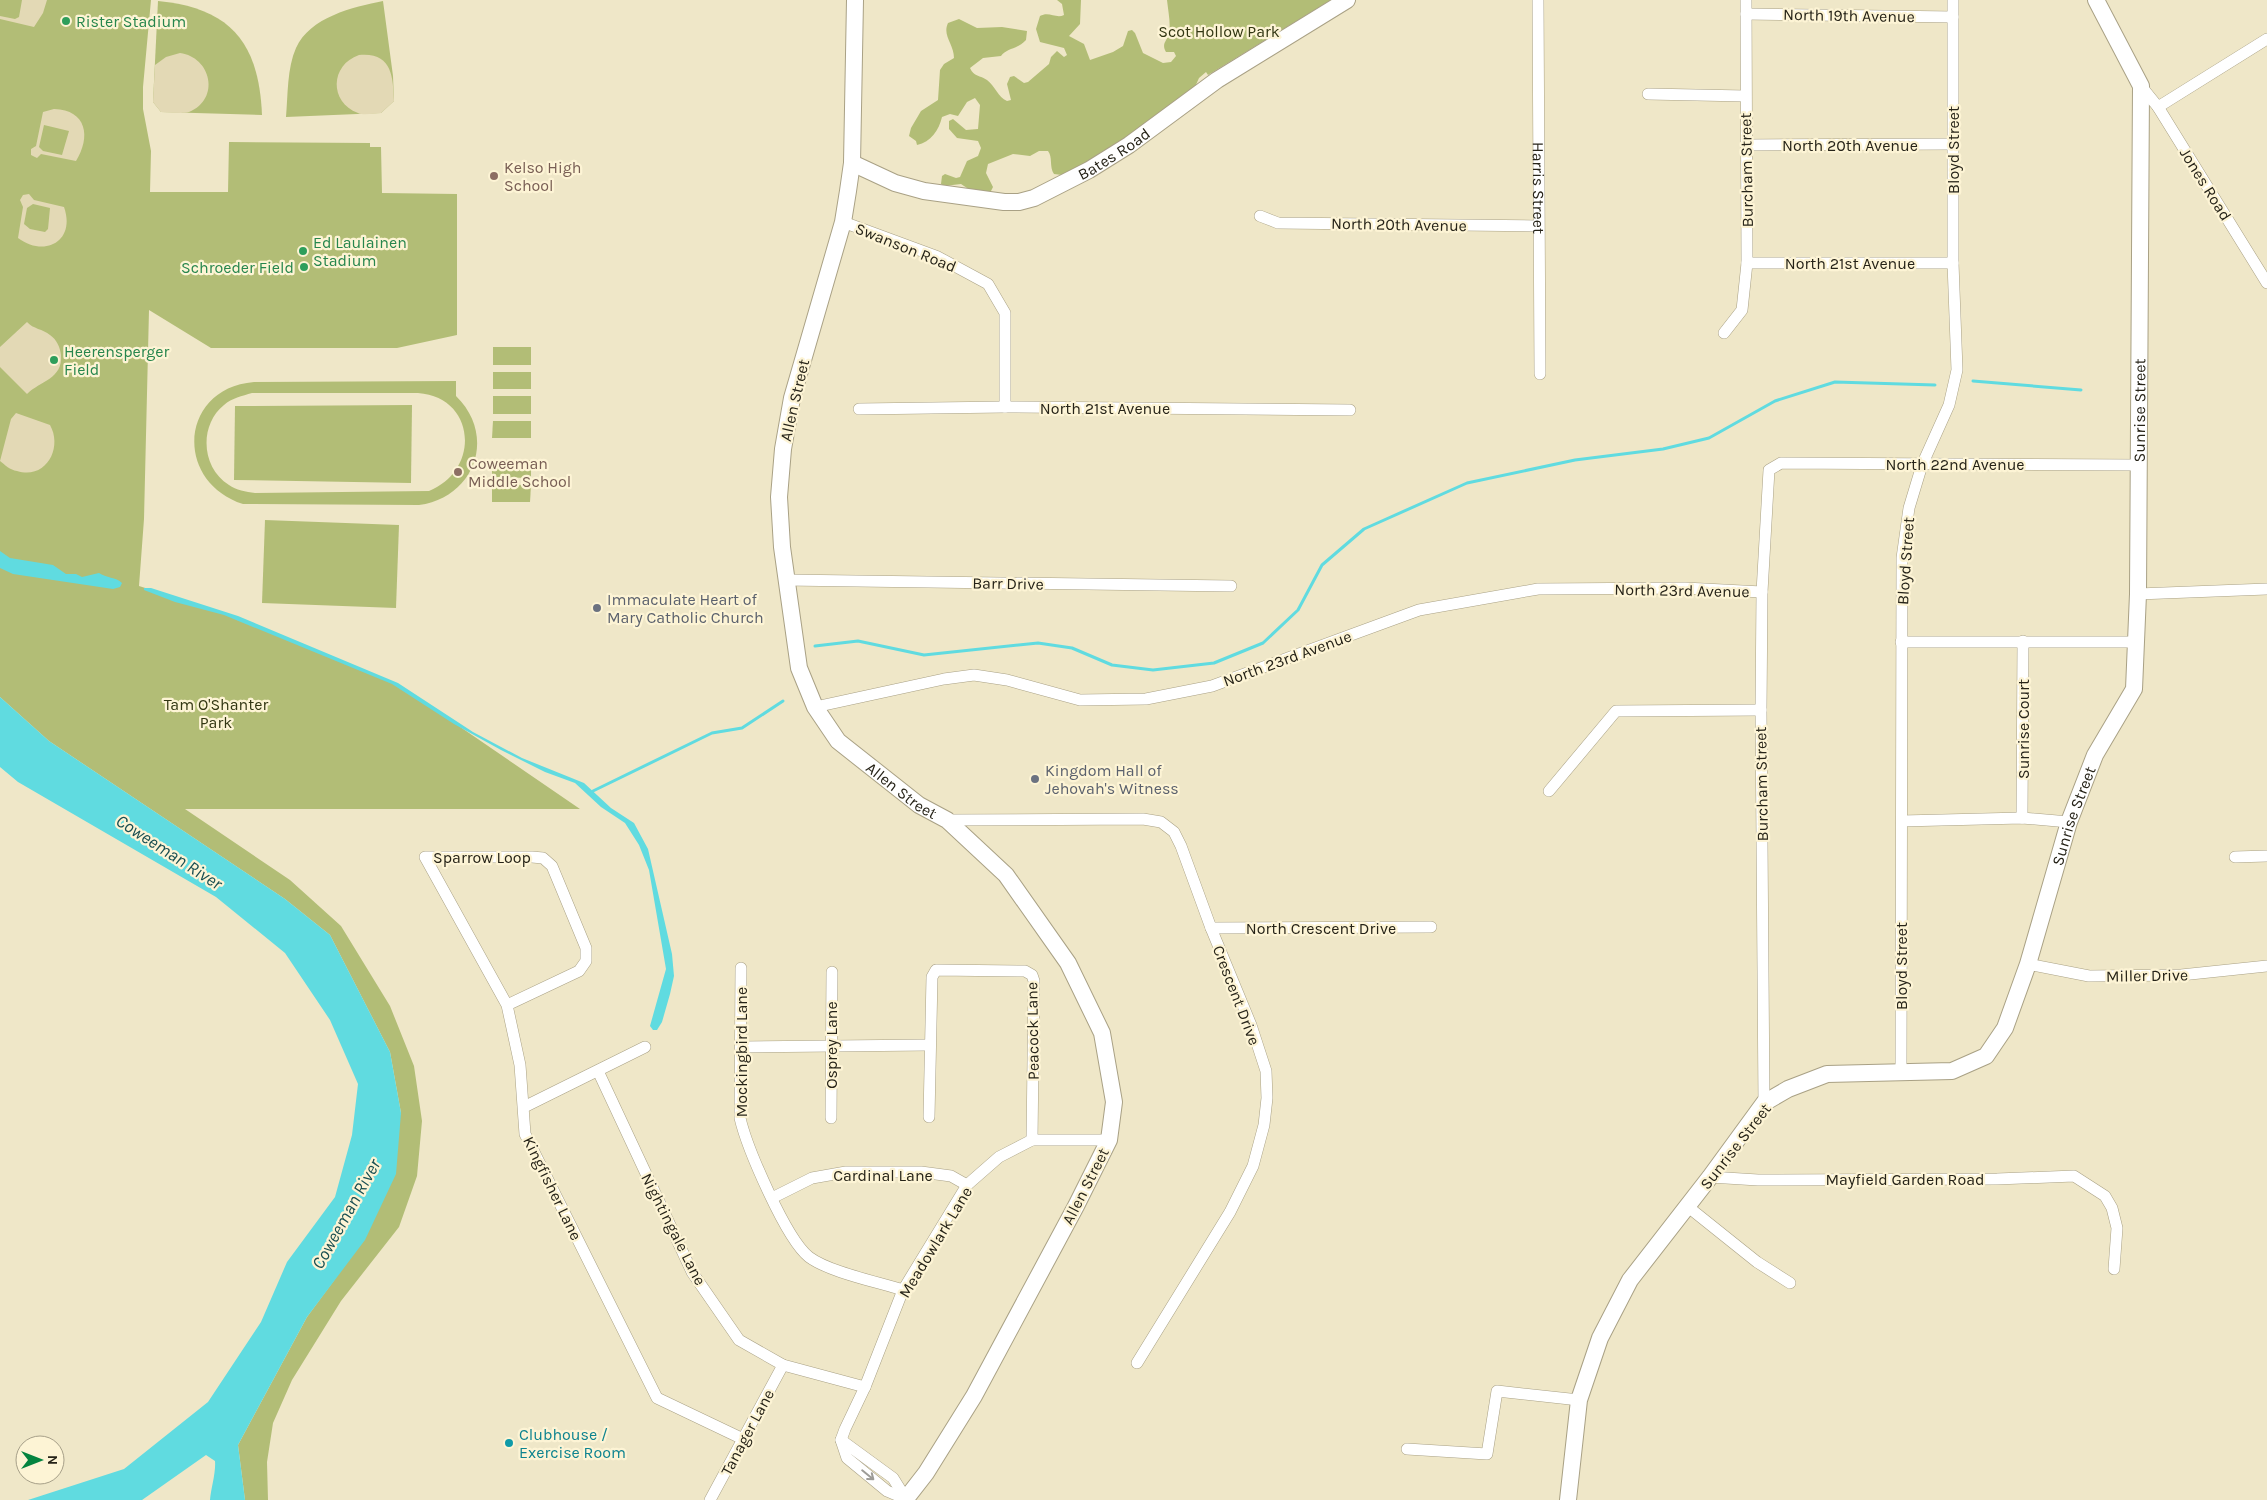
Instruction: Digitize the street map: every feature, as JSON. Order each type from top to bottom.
[{"type":"street","name":"Allen Street","points":[[855,0],[852,163],[843,222],[803,357],[782,449],[779,497],[785,580],[799,668],[815,708],[838,741],[919,804],[947,820],[1006,875],[1068,963],[1102,1034],[1114,1102],[1108,1140],[1076,1206],[974,1396],[926,1473],[905,1500]]},
{"type":"street","name":"Bates Road","points":[[852,163],[895,183],[924,192],[1004,202],[1019,202],[1034,198],[1089,170],[1129,145],[1217,80],[1347,0]]},
{"type":"street","name":"Harris Street","points":[[1538,0],[1540,374]]},
{"type":"street","name":"Burcham Street","points":[[1724,333],[1742,310],[1747,263],[1746,0]]},
{"type":"street","name":"Bloyd Street","points":[[1901,1071],[1901,642],[1904,530],[1922,465],[1949,405],[1957,370],[1953,263],[1953,0]]},
{"type":"street","name":"Sunrise Street","points":[[1579,1400],[1600,1338],[1630,1280],[1710,1177],[1764,1103],[1788,1089],[1827,1074],[1952,1071],[1986,1056],[2005,1028],[2028,964],[2069,822],[2095,755],[2134,689],[2138,594],[2137,465],[2141,86],[2096,0]]},
{"type":"street","name":"North 19th Avenue","points":[[1746,14],[1953,17]]},
{"type":"street","points":[[2158,107],[2267,39]]},
{"type":"street","name":"Jones Road","points":[[2141,86],[2158,107],[2267,283]]},
{"type":"street","points":[[1648,94],[1745,96]]},
{"type":"street","name":"North 20th Avenue","points":[[1746,145],[1954,144]]},
{"type":"street","name":"North 20th Avenue","points":[[1260,216],[1278,223],[1538,226]]},
{"type":"street","name":"Swanson Road","points":[[843,222],[938,257],[988,284],[1005,313],[1005,407]]},
{"type":"street","name":"North 21st Avenue","points":[[1747,263],[1953,263]]},
{"type":"street","name":"North 21st Avenue","points":[[859,409],[1005,407],[1350,410]]},
{"type":"street","name":"North 22nd Avenue","points":[[1773,466],[1781,463],[2137,465]]},
{"type":"street","name":"Burcham Street","points":[[1764,1103],[1762,592],[1767,477],[1773,466]]},
{"type":"street","name":"Barr Drive","points":[[785,580],[1231,586]]},
{"type":"street","name":"North 23rd Avenue","points":[[815,708],[944,679],[974,675],[1007,680],[1080,700],[1146,699],[1212,686],[1419,610],[1538,589],[1684,588],[1762,592]]},
{"type":"street","points":[[2138,594],[2267,589]]},
{"type":"street","name":"Sunrise Court","points":[[2022,818],[2023,641]]},
{"type":"street","points":[[1901,642],[2137,642]]},
{"type":"street","points":[[1549,791],[1616,711],[1761,710]]},
{"type":"street","name":"Crescent Drive","points":[[947,820],[1143,818],[1161,822],[1174,832],[1181,846],[1211,928],[1251,1025],[1266,1071],[1267,1098],[1264,1125],[1253,1166],[1230,1212],[1137,1363]]},
{"type":"street","points":[[1902,821],[2022,818],[2069,822]]},
{"type":"street","points":[[2235,857],[2267,856]]},
{"type":"street","name":"Kingfisher Lane","points":[[425,857],[506,1004],[520,1065],[525,1134],[657,1398],[743,1439]]},
{"type":"street","name":"Sparrow Loop","points":[[425,857],[532,857],[543,858],[552,866],[586,948],[586,961],[579,971],[506,1004]]},
{"type":"street","name":"North Crescent Drive","points":[[1211,928],[1431,927]]},
{"type":"street","name":"Miller Drive","points":[[2028,964],[2089,976],[2181,975],[2267,966]]},
{"type":"street","name":"Mockingbird Lane","points":[[741,968],[742,1048],[740,1118],[744,1138],[772,1198],[798,1246],[810,1258],[824,1266],[903,1290]]},
{"type":"street","name":"Peacock Lane","points":[[929,1117],[929,1046],[932,977],[936,970],[1025,971],[1032,975],[1034,981],[1032,1140]]},
{"type":"street","name":"Osprey Lane","points":[[831,1118],[832,972]]},
{"type":"street","points":[[742,1048],[830,1045],[929,1046]]},
{"type":"street","points":[[524,1107],[645,1047]]},
{"type":"street","name":"Nightingale Lane","points":[[598,1071],[692,1272],[740,1340],[783,1365],[865,1388]]},
{"type":"street","name":"Meadowlark Lane","points":[[905,1500],[893,1478],[841,1440],[865,1388],[903,1290],[967,1185],[999,1157],[1032,1140],[1108,1140]]},
{"type":"street","name":"Cardinal Lane","points":[[772,1198],[812,1178],[846,1172],[921,1172],[951,1176],[967,1185]]},
{"type":"street","name":"Mayfield Garden Road","points":[[1710,1177],[1758,1180],[1997,1179],[2074,1176],[2105,1196],[2117,1228],[2114,1269]]},
{"type":"street","points":[[1687,1206],[1757,1262],[1790,1283]]},
{"type":"street","name":"Tanager Lane","points":[[710,1500],[783,1365]]},
{"type":"street","points":[[1407,1449],[1487,1454],[1497,1391],[1579,1400],[1568,1500]]},
{"type":"green space","name":"Tam O'Shanter Park","points":[[0,0],[151,0],[143,87],[143,109],[151,151],[150,192],[228,192],[229,142],[370,143],[370,147],[381,147],[382,193],[457,194],[457,335],[397,348],[211,348],[149,310],[144,519],[139,586],[218,611],[383,678],[415,696],[580,809],[185,809],[290,880],[341,926],[390,1006],[414,1066],[422,1121],[417,1176],[399,1227],[341,1301],[292,1380],[273,1423],[267,1462],[268,1500],[245,1500],[238,1445],[307,1317],[335,1279],[401,1113],[390,1052],[330,935],[285,899],[49,741],[0,697]]},
{"type":"green space","name":"Scot Hollow Park","points":[[1057,0],[1081,0],[1080,24],[1069,36],[1084,44],[1090,60],[1113,52],[1123,46],[1128,31],[1132,30],[1143,53],[1163,63],[1171,62],[1176,56],[1174,52],[1166,52],[1164,46],[1170,29],[1167,0],[1331,0],[1208,75],[1206,72],[1199,78],[1190,98],[1117,150],[1062,175],[1054,174],[1048,151],[1039,151],[1030,156],[1013,154],[988,164],[986,173],[993,187],[989,195],[976,194],[961,184],[944,186],[941,184],[942,176],[945,174],[956,178],[960,177],[967,161],[978,156],[981,148],[978,141],[957,138],[949,129],[949,121],[953,119],[966,130],[978,129],[980,105],[975,98],[967,102],[958,116],[950,114],[942,117],[934,135],[922,143],[917,145],[916,141],[909,136],[911,128],[921,111],[938,100],[940,70],[944,64],[954,58],[946,32],[948,23],[959,19],[977,28],[1002,27],[1027,31],[1026,40],[1020,45],[1006,51],[1001,56],[983,58],[970,68],[975,74],[990,82],[1001,97],[1007,101],[1011,100],[1007,84],[1010,77],[1014,76],[1024,83],[1028,82],[1049,64],[1051,57],[1057,51],[1064,57],[1067,55],[1064,48],[1040,42],[1036,29],[1040,16],[1046,14],[1064,15],[1062,4]]},
{"type":"green space","points":[[158,1],[183,5],[205,12],[222,21],[236,34],[247,49],[255,68],[260,90],[262,115],[161,112],[153,102]]},
{"type":"green space","points":[[383,1],[393,76],[394,101],[381,113],[286,117],[291,64],[296,48],[303,37],[311,28],[334,15],[346,10]]},
{"type":"green space","points":[[493,347],[531,347],[531,365],[493,365]]},
{"type":"green space","points":[[493,372],[531,372],[531,389],[493,389]]},
{"type":"green space","points":[[456,381],[456,396],[468,412],[475,429],[477,446],[474,462],[466,478],[454,490],[438,500],[419,505],[243,504],[220,492],[205,476],[196,457],[194,437],[200,417],[211,400],[229,388],[254,382]],"holes":[[[252,393],[418,393],[437,397],[452,407],[461,420],[465,436],[464,452],[457,467],[446,481],[429,491],[252,493],[241,491],[220,478],[213,468],[209,457],[207,435],[210,424],[216,413],[224,405],[241,396]]]},
{"type":"green space","points":[[493,396],[531,396],[531,414],[493,414]]},
{"type":"green space","points":[[412,405],[411,483],[234,480],[235,406]]},
{"type":"green space","points":[[493,421],[531,421],[531,438],[492,438]]},
{"type":"green space","points":[[492,460],[531,460],[531,478],[492,477]]},
{"type":"green space","points":[[492,484],[531,485],[530,502],[492,502]]},
{"type":"green space","points":[[265,520],[399,525],[396,608],[262,603]]},
{"type":"sand","points":[[22,0],[47,0],[43,13],[34,27],[0,19],[0,16],[15,19],[19,17]]},
{"type":"sand","points":[[180,53],[191,56],[199,62],[205,70],[208,79],[208,89],[205,98],[199,106],[189,112],[161,112],[153,102],[155,65],[166,57]]},
{"type":"sand","points":[[359,55],[378,57],[384,62],[391,75],[394,101],[381,113],[360,114],[349,108],[342,101],[338,92],[338,75],[349,60]]},
{"type":"sand","points":[[54,109],[65,111],[73,114],[79,120],[83,126],[84,143],[76,161],[41,154],[37,158],[31,155],[31,149],[36,146],[43,112]],"holes":[[[44,125],[69,131],[62,155],[43,151],[39,147]]]},
{"type":"sand","points":[[29,194],[34,200],[64,207],[67,219],[66,229],[56,243],[48,246],[38,246],[28,244],[18,238],[23,207],[20,200],[23,195]],"holes":[[[33,204],[50,208],[48,229],[45,232],[30,229],[24,224],[27,208]]]},
{"type":"sand","points":[[27,322],[44,331],[58,344],[61,363],[50,379],[27,394],[0,367],[0,347]]},
{"type":"sand","points":[[16,413],[50,425],[54,434],[53,452],[44,466],[36,471],[27,473],[14,470],[0,461],[11,419]]},
{"type":"water","points":[[0,551],[10,558],[53,565],[66,574],[76,574],[82,577],[99,573],[122,583],[120,587],[113,589],[13,574],[0,568]]},
{"type":"water","points":[[144,588],[151,588],[238,616],[398,683],[473,732],[522,758],[584,783],[611,808],[634,823],[648,849],[672,954],[674,976],[662,1022],[657,1030],[653,1030],[650,1026],[666,969],[649,870],[639,845],[625,823],[601,807],[575,783],[545,772],[501,750],[454,724],[392,684],[224,615],[175,602],[144,590]]},
{"type":"water","name":"Coweeman River","points":[[0,697],[49,741],[285,899],[330,935],[390,1052],[401,1113],[396,1174],[365,1240],[307,1317],[238,1445],[245,1500],[210,1500],[215,1461],[206,1455],[142,1500],[28,1500],[124,1469],[208,1402],[261,1322],[287,1262],[335,1197],[352,1135],[358,1084],[330,1020],[285,953],[216,897],[18,782],[0,767]]},
{"type":"waterway","points":[[1973,381],[2081,390]]},
{"type":"waterway","points":[[815,646],[858,641],[924,655],[1038,643],[1072,648],[1112,665],[1153,670],[1214,663],[1263,643],[1298,610],[1322,565],[1364,529],[1467,483],[1575,460],[1663,449],[1709,438],[1775,401],[1835,382],[1935,385]]},
{"type":"waterway","points":[[593,791],[712,733],[742,728],[783,701]]},
{"type":"place","name":"Rister Stadium","points":[[66,21]]},
{"type":"place","name":"Kelso High School","points":[[494,176]]},
{"type":"place","name":"Ed Laulainen Stadium","points":[[303,251]]},
{"type":"place","name":"Schroeder Field","points":[[304,267]]},
{"type":"place","name":"Heerensperger Field","points":[[54,360]]},
{"type":"place","name":"Coweeman Middle School","points":[[458,472]]},
{"type":"place","name":"Immaculate Heart of Mary Catholic Church","points":[[597,608]]},
{"type":"place","name":"Kingdom Hall of Jehovah's Witness","points":[[1035,779]]},
{"type":"place","name":"Clubhouse / Exercise Room","points":[[509,1443]]}]
